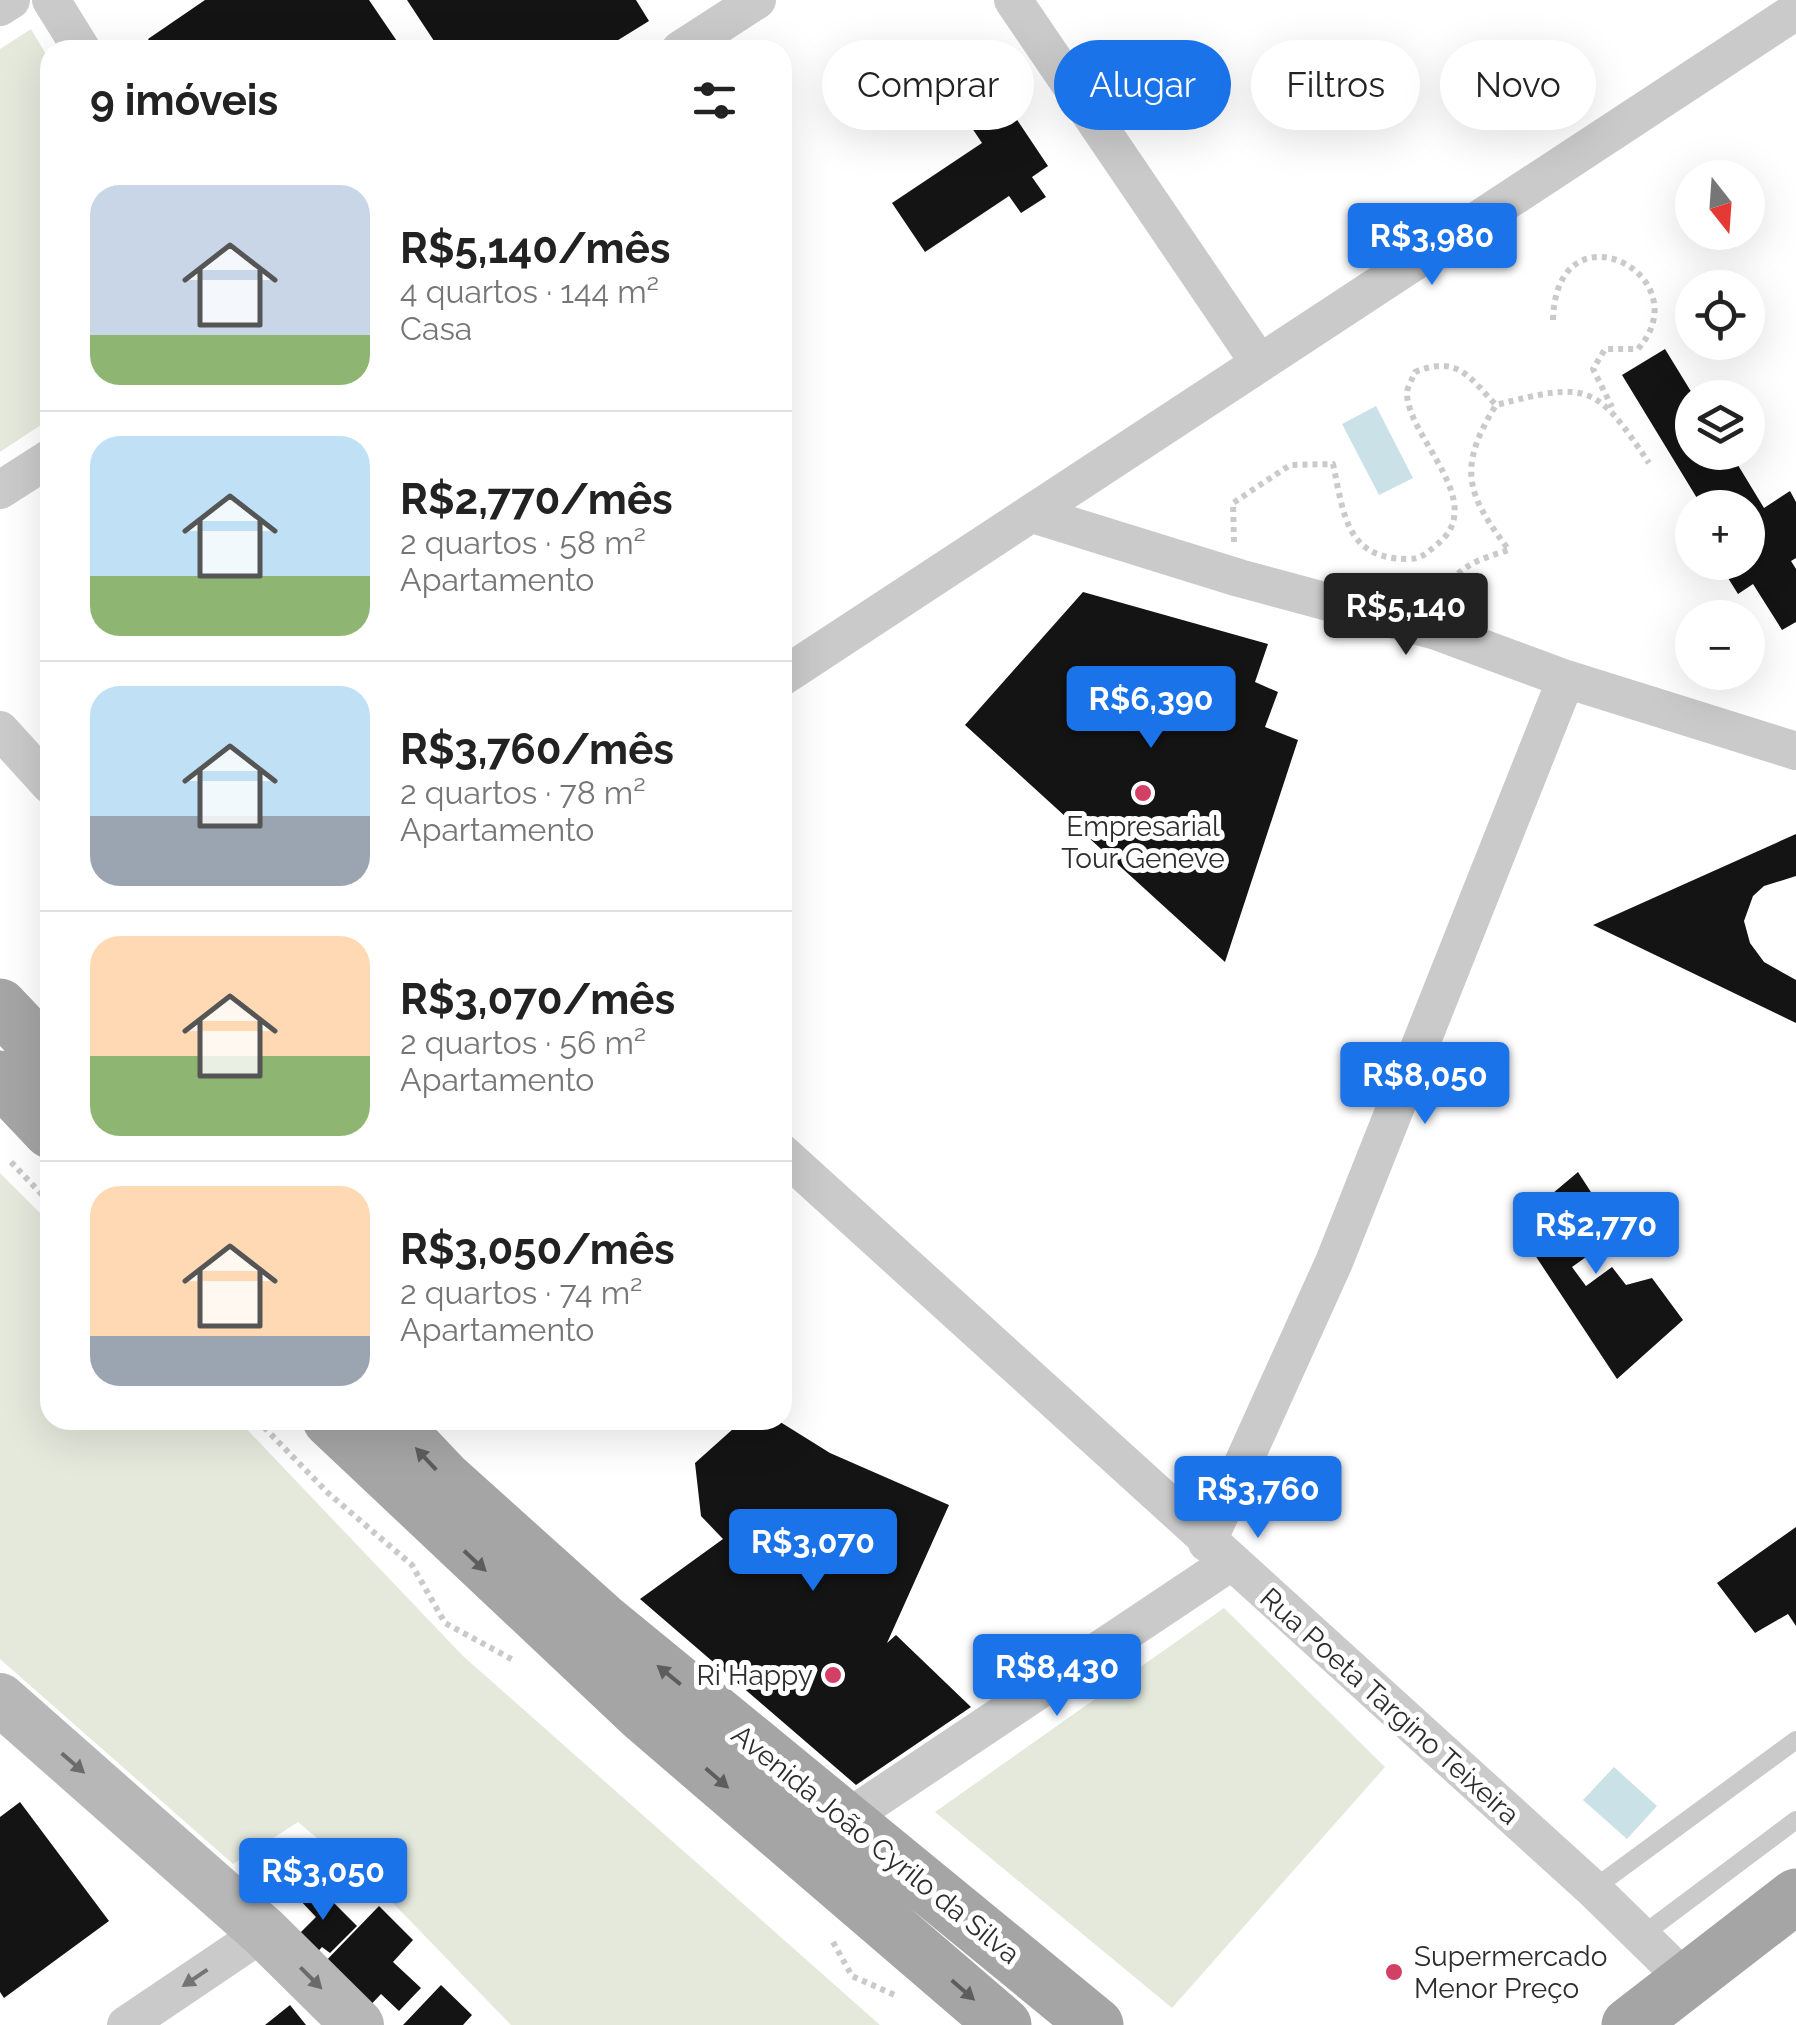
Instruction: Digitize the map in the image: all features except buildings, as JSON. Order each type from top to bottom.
[{"type":"main road","points":[[0,1006],[40,1048]]},
{"type":"main road","points":[[0,1078],[40,1120]]},
{"type":"main road","name":"Avenida João Cyrilo da Silva","points":[[340,1430],[426,1515],[644,1716],[1004,2025]]},
{"type":"main road","name":"Avenida João Cyrilo da Silva","points":[[398,1430],[444,1478],[602,1620],[1096,2025]]},
{"type":"main road","points":[[0,1699],[264,1932],[358,2025]]},
{"type":"main road","points":[[1628,2025],[1796,1896]]},
{"type":"street","points":[[0,7],[11,0]]},
{"type":"street","points":[[51,0],[76,40]]},
{"type":"street","points":[[1013,0],[1258,361]]},
{"type":"street","points":[[695,40],[750,2]]},
{"type":"street","points":[[792,671],[1796,10]]},
{"type":"street","points":[[0,490],[40,464]]},
{"type":"street","points":[[1034,514],[1239,578],[1436,631],[1566,678],[1796,750]]},
{"type":"street","points":[[846,1818],[1219,1552],[1566,678]]},
{"type":"street","points":[[0,730],[40,774]]},
{"type":"street","name":"Rua Poeta Targino Teixeira","points":[[792,1161],[1593,1888],[1685,1979]]},
{"type":"street","points":[[126,2025],[264,1932]]},
{"type":"lane","points":[[1593,1888],[1796,1740]]},
{"type":"lane","points":[[1641,1936],[1796,1820]]},
{"type":"path","points":[[1553,320],[1554,293],[1573,264],[1592,257],[1613,257],[1630,265],[1645,280],[1654,300],[1655,322],[1648,337],[1638,348],[1605,349],[1593,370],[1612,408],[1649,463]]},
{"type":"path","points":[[1239,578],[1233,502],[1290,464],[1333,464],[1345,520],[1366,552],[1385,559],[1418,559],[1446,538],[1453,510],[1448,480],[1414,415],[1407,392],[1415,372],[1437,363],[1461,369],[1496,405]]},
{"type":"path","points":[[1436,631],[1446,584],[1475,561],[1510,550],[1478,510],[1470,470],[1480,432],[1496,405],[1550,391],[1584,392],[1612,408]]},
{"type":"path","points":[[0,1150],[40,1193]]},
{"type":"shaded area","points":[[31,29],[40,44],[40,426],[0,452],[0,49]]},
{"type":"shaded area","points":[[0,1173],[40,1213],[40,1430],[248,1430],[463,1656],[880,2025],[511,2025],[390,1900],[298,1822],[233,1864],[0,1659]]},
{"type":"shaded area","points":[[1224,1608],[1385,1767],[1172,2008],[935,1812]]},
{"type":"water","points":[[1376,406],[1413,478],[1379,495],[1342,424]]},
{"type":"water","points":[[1614,1767],[1657,1806],[1627,1839],[1583,1800]]},
{"type":"place","name":"Empresarial Tour Geneve","points":[[1143,793]]},
{"type":"place","name":"Ri Happy","points":[[833,1675]]},
{"type":"place","name":"Supermercado Menor Preço","points":[[1394,1972]]}]
